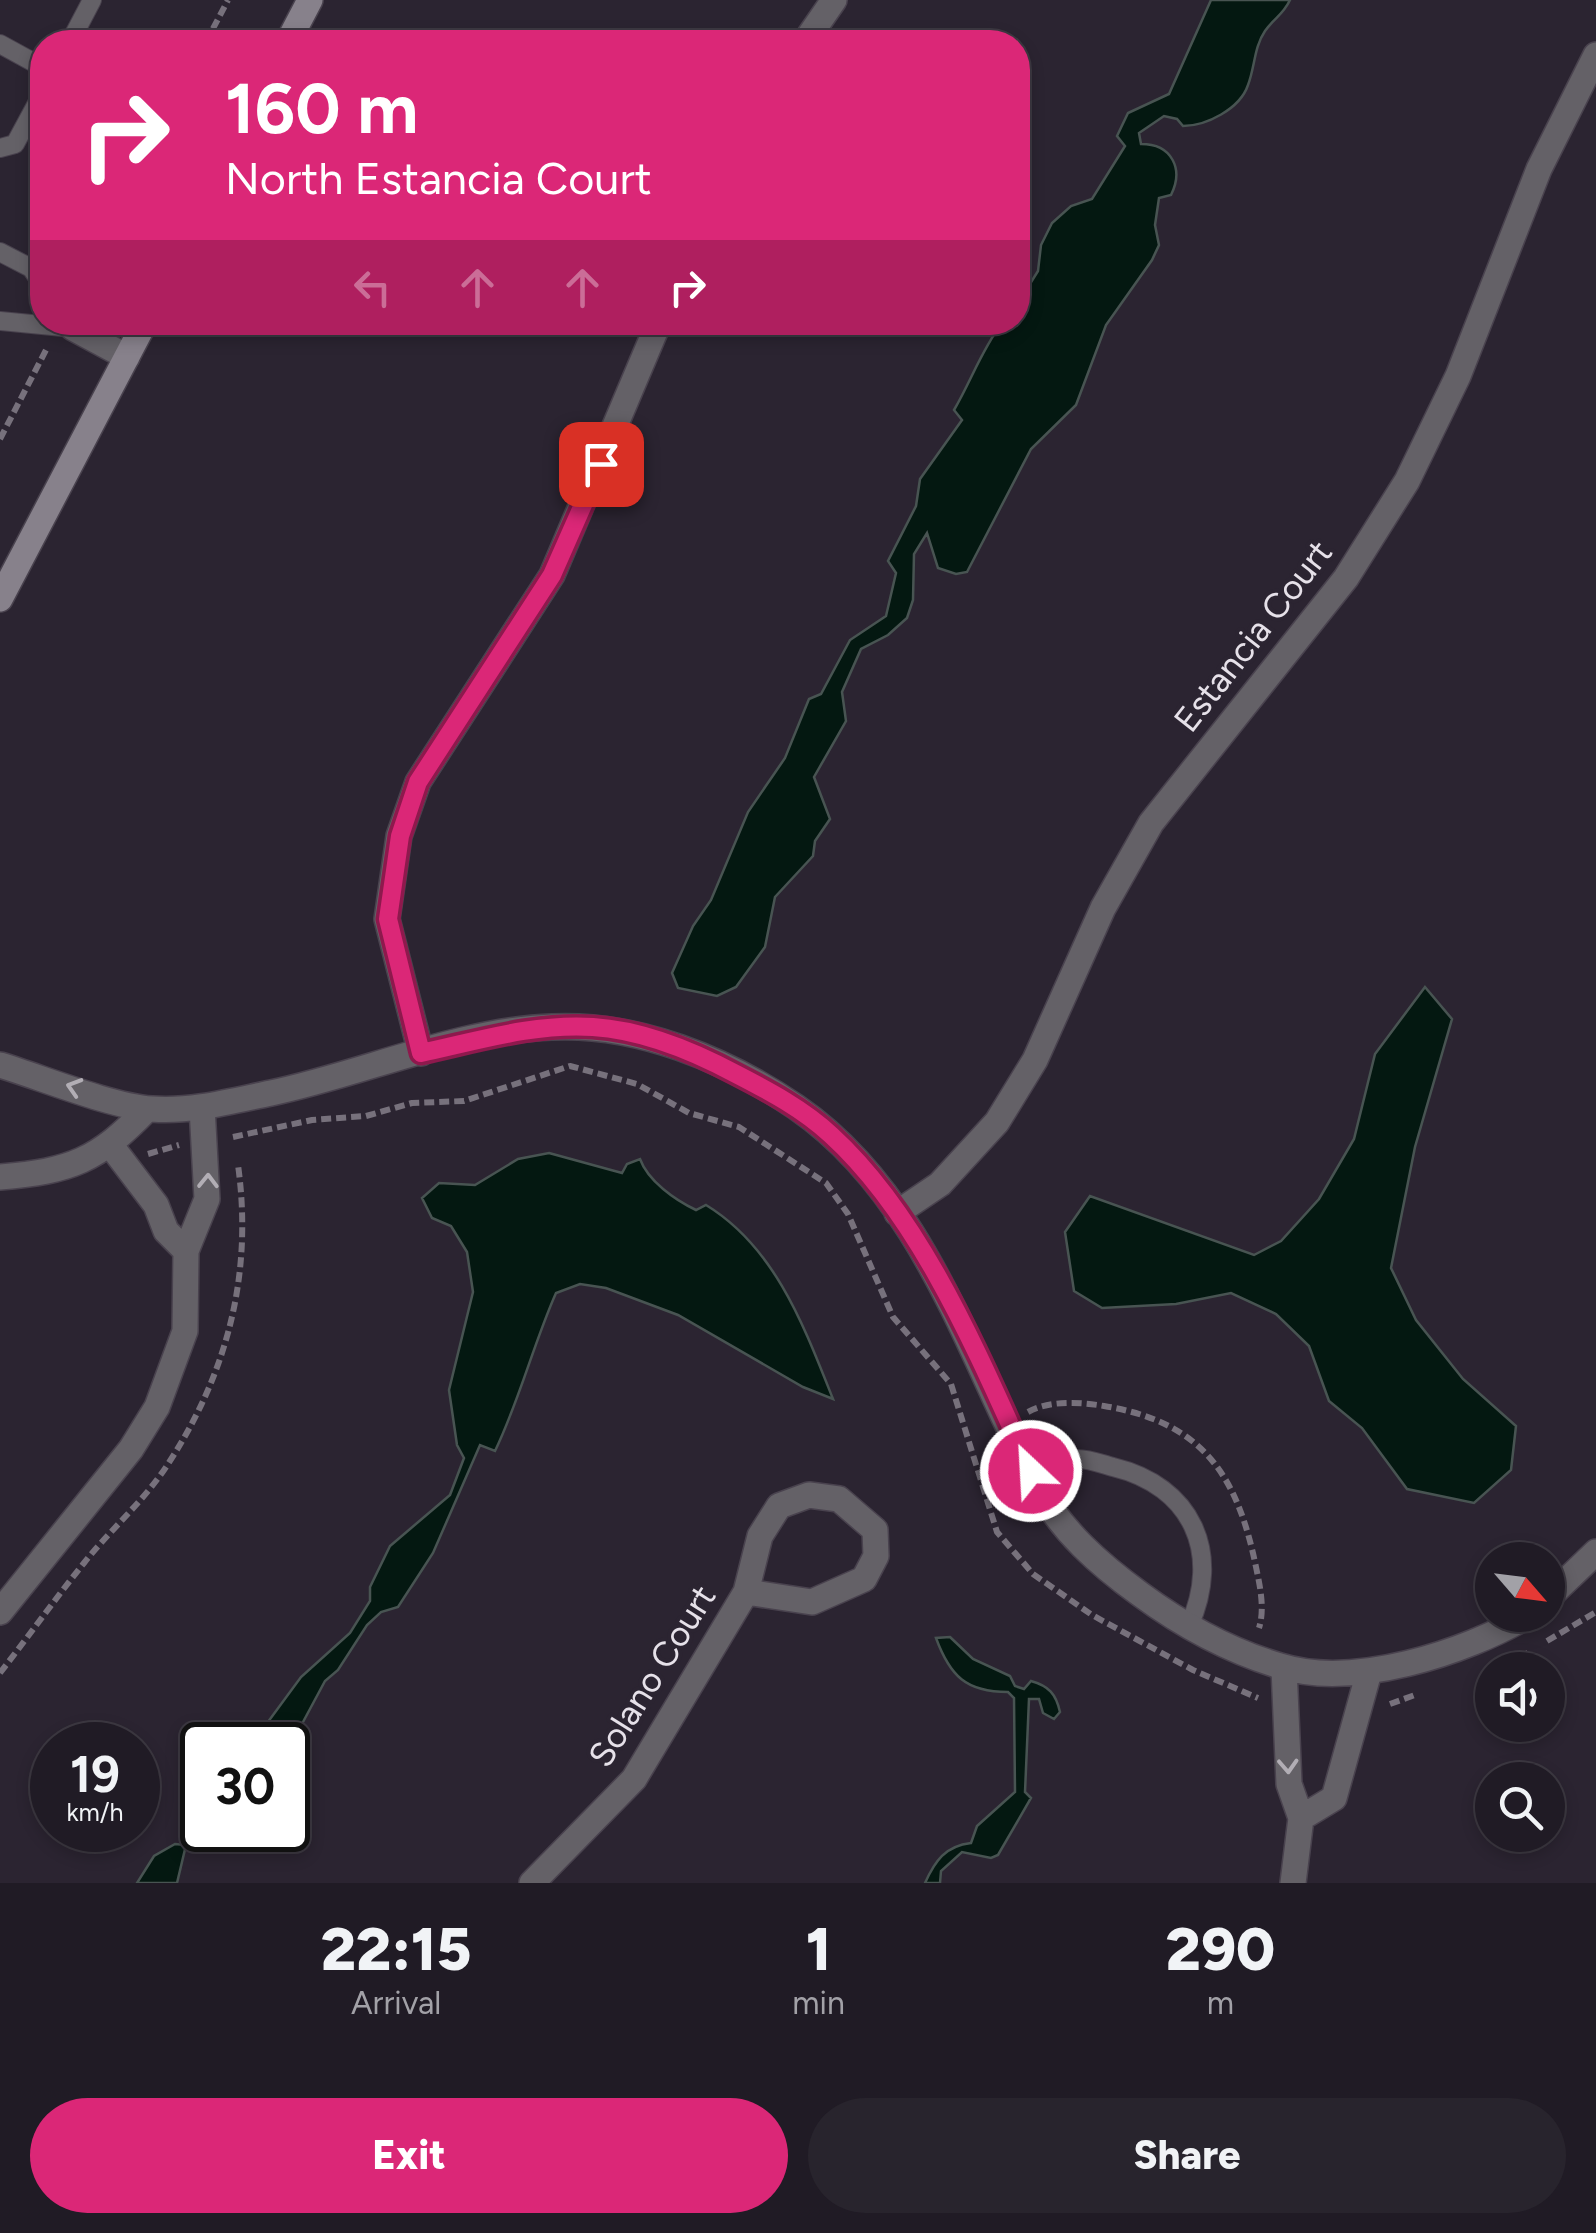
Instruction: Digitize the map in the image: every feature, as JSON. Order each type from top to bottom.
[{"type":"street","points":[[294,30],[310,0]]},
{"type":"street","points":[[813,30],[834,0]]},
{"type":"street","name":"Estancia Court","points":[[897,1213],[940,1184],[997,1122],[1034,1060],[1104,908],[1151,823],[1346,578],[1406,481],[1458,376],[1539,168],[1596,55]]},
{"type":"street","points":[[85,335],[128,357]]},
{"type":"street","points":[[0,600],[138,335]]},
{"type":"street","points":[[421,1053],[388,919],[400,836],[418,782],[552,575],[653,335]]},
{"type":"street","points":[[0,1065],[147,1109],[202,1107],[546,1027],[595,1027],[700,1054],[794,1106],[832,1135],[897,1213],[972,1342],[1031,1471],[1067,1530],[1108,1571],[1189,1626],[1284,1668],[1369,1672],[1446,1652],[1491,1632]]},
{"type":"street","points":[[0,1612],[131,1449],[158,1407],[185,1332],[186,1252],[207,1200],[202,1107]]},
{"type":"street","points":[[0,1177],[49,1173],[112,1146],[147,1109]]},
{"type":"street","points":[[112,1146],[156,1205],[166,1230],[186,1252]]},
{"type":"street","name":"Solano Court","points":[[532,1883],[634,1780],[746,1592],[760,1536],[779,1506],[809,1495],[839,1499],[875,1530],[876,1556],[864,1579],[812,1602],[746,1592]]},
{"type":"street","points":[[1565,1582],[1596,1552]]},
{"type":"street","points":[[1284,1668],[1289,1784],[1302,1818],[1294,1883]]},
{"type":"street","points":[[1302,1818],[1334,1798],[1369,1672]]},
{"type":"lane","points":[[76,30],[92,0]]},
{"type":"lane","points":[[0,44],[30,60]]},
{"type":"lane","points":[[0,148],[15,144],[30,116]]},
{"type":"lane","points":[[0,252],[30,267]]},
{"type":"lane","points":[[0,321],[30,323]]},
{"type":"lane","points":[[1031,1471],[1078,1458],[1129,1470],[1158,1485],[1190,1513],[1204,1594],[1189,1626]]},
{"type":"path","points":[[212,30],[228,0]]},
{"type":"path","points":[[0,439],[62,335]]},
{"type":"path","points":[[233,1137],[312,1120],[366,1116],[412,1103],[464,1101],[570,1066],[637,1084],[689,1114],[739,1128],[826,1183],[848,1214],[893,1317],[951,1384],[997,1532],[1033,1574],[1092,1615],[1193,1670],[1261,1699],[1285,1701]]},
{"type":"path","points":[[1523,1652],[1596,1612]]},
{"type":"path","points":[[1360,1706],[1382,1708],[1423,1692]]},
{"type":"shaded area","points":[[1211,0],[1290,0],[1261,37],[1248,85],[1238,102],[1212,119],[1192,125],[1183,126],[1177,119],[1164,116],[1139,133],[1141,144],[1161,148],[1173,160],[1175,185],[1171,195],[1159,198],[1155,225],[1159,245],[1106,325],[1076,405],[1031,449],[967,572],[956,574],[938,568],[927,533],[914,554],[913,600],[907,618],[888,635],[861,649],[842,692],[846,721],[814,777],[830,819],[815,841],[813,856],[775,897],[765,947],[736,987],[717,996],[678,988],[672,973],[693,926],[711,900],[748,812],[785,758],[809,699],[821,694],[850,640],[886,616],[896,573],[888,561],[916,506],[920,479],[962,420],[954,410],[983,354],[994,335],[1030,335],[1030,284],[1038,271],[1041,245],[1052,223],[1071,206],[1092,199],[1125,146],[1117,136],[1128,113],[1169,94]]},
{"type":"shaded area","points":[[1425,987],[1452,1019],[1415,1147],[1391,1268],[1416,1320],[1463,1379],[1516,1426],[1511,1470],[1474,1503],[1407,1489],[1362,1428],[1329,1401],[1309,1346],[1276,1314],[1231,1293],[1176,1304],[1102,1308],[1074,1291],[1065,1232],[1090,1196],[1254,1255],[1281,1241],[1319,1199],[1354,1139],[1375,1054]]},
{"type":"shaded area","points":[[549,1153],[622,1173],[627,1164],[640,1159],[649,1175],[671,1195],[696,1210],[706,1205],[730,1222],[751,1243],[784,1290],[833,1399],[803,1387],[678,1315],[606,1288],[580,1284],[556,1293],[495,1451],[480,1445],[433,1553],[398,1607],[381,1612],[367,1625],[338,1670],[325,1681],[303,1722],[268,1722],[301,1677],[350,1633],[370,1601],[370,1587],[390,1546],[450,1495],[464,1458],[457,1445],[449,1390],[473,1292],[467,1252],[451,1226],[432,1218],[422,1198],[439,1183],[475,1185],[518,1159]]},
{"type":"shaded area","points":[[950,1637],[973,1659],[1010,1676],[1015,1686],[1024,1689],[1031,1681],[1047,1688],[1060,1712],[1054,1719],[1043,1713],[1039,1699],[1029,1699],[1025,1792],[1031,1798],[998,1855],[991,1858],[962,1852],[941,1871],[940,1883],[925,1883],[942,1856],[954,1847],[971,1843],[977,1826],[1015,1792],[1014,1698],[1008,1692],[981,1689],[961,1679],[947,1662],[936,1638]]},
{"type":"shaded area","points":[[180,1844],[180,1852],[184,1852],[177,1883],[137,1883],[154,1856]]},
{"type":"route","points":[[601,464],[552,575],[418,782],[400,836],[388,919],[401,987],[421,1053],[546,1027],[595,1027],[700,1054],[794,1106],[832,1135],[897,1213],[972,1342],[1031,1471]]}]
